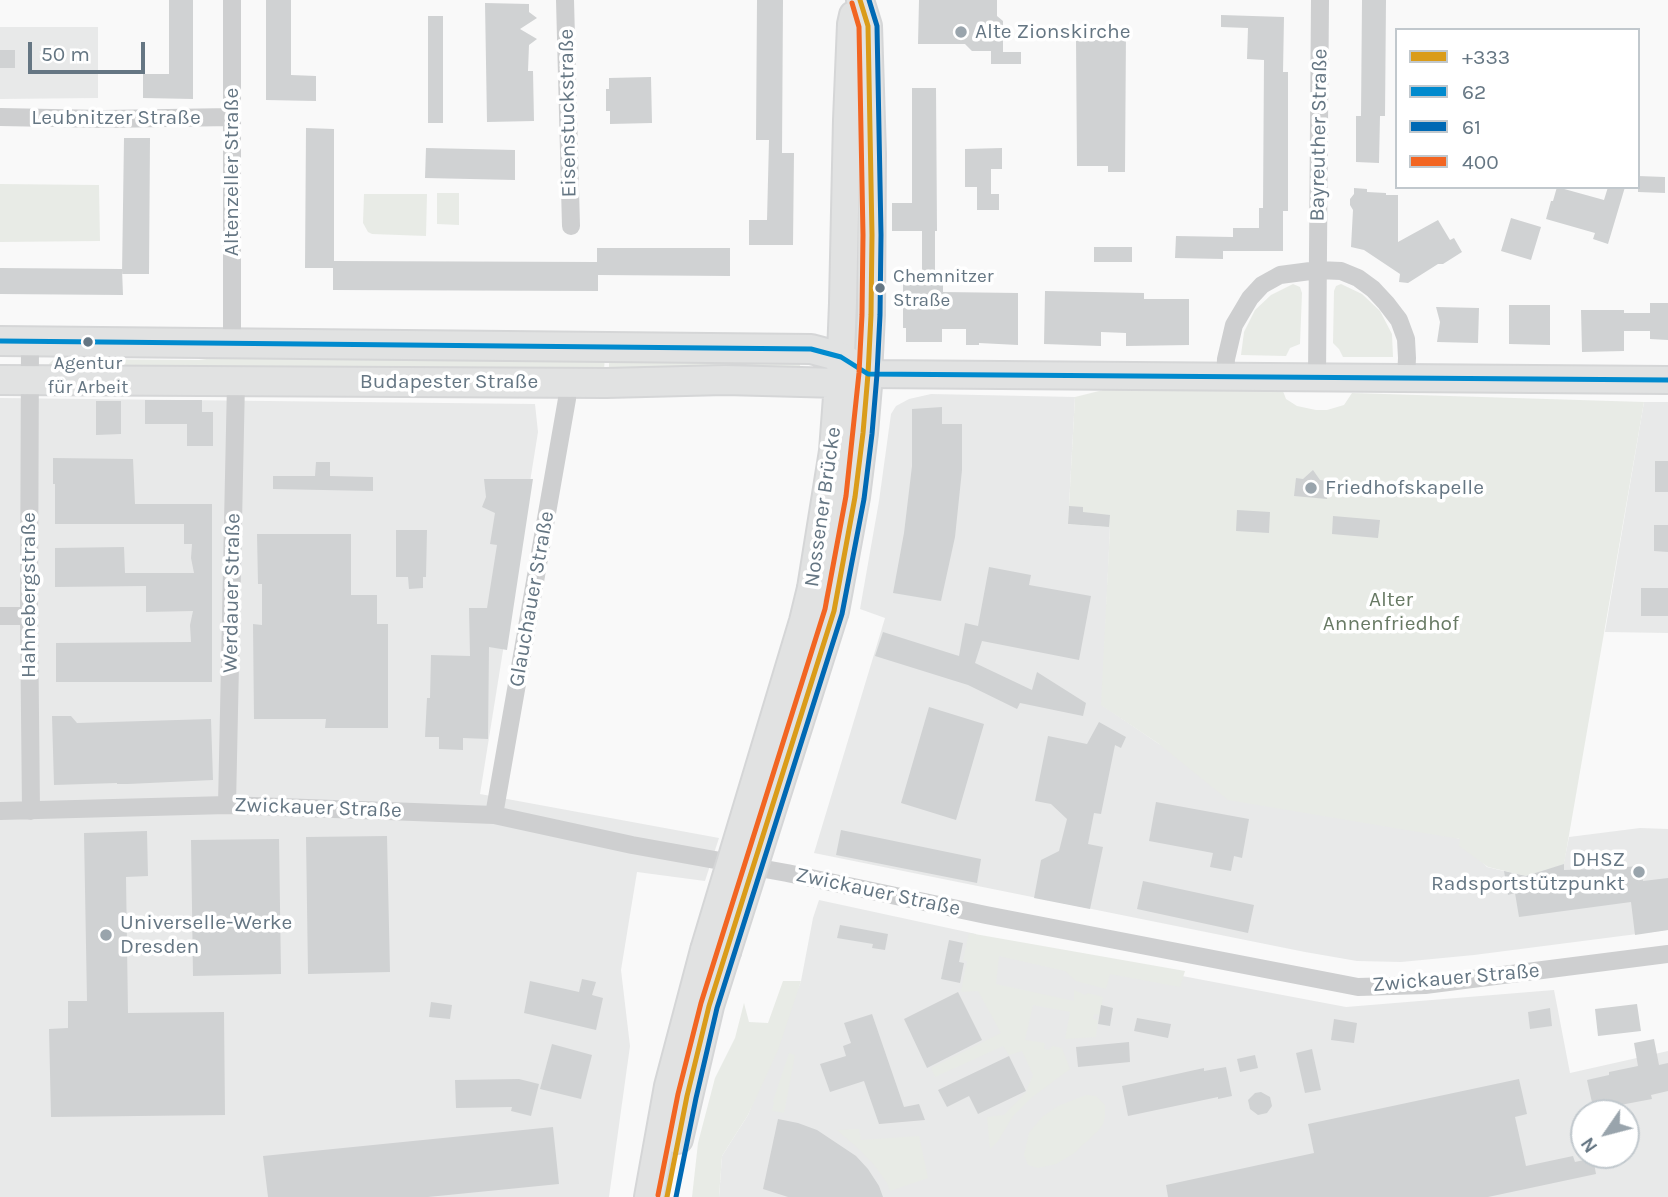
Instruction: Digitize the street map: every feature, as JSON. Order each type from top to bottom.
[{"type":"main road","name":"Budapester Straße","points":[[0,341],[811,349],[840,370]]},
{"type":"main road","name":"Budapester Straße","points":[[0,380],[606,383],[725,380],[840,370],[867,374]]},
{"type":"main road","name":"Nossener Brücke","points":[[825,591],[825,511],[834,451],[840,370]]},
{"type":"main road","name":"Nossener Brücke","points":[[649,1197],[669,1086],[715,951],[804,621],[825,591],[855,497],[867,374]]},
{"type":"main road","name":"Nossener Brücke","points":[[667,1197],[687,1096],[709,1006],[715,951]]},
{"type":"street","name":"Altenzeller Straße","points":[[232,0],[232,343]]},
{"type":"street","name":"Eisenstuckstraße","points":[[565,0],[571,226]]},
{"type":"street","points":[[840,370],[851,24],[858,0]]},
{"type":"street","points":[[858,0],[868,26],[872,154],[871,315],[867,374],[1668,380]]},
{"type":"street","name":"Bayreuther Straße","points":[[1317,377],[1321,0]]},
{"type":"street","name":"Leubnitzer Straße","points":[[0,117],[232,117]]},
{"type":"street","points":[[1226,377],[1226,359],[1234,325],[1250,298],[1262,285],[1280,275],[1318,270],[1341,271],[1357,278],[1373,289],[1386,303],[1399,320],[1406,339],[1406,378]]},
{"type":"street","points":[[29,380],[30,342]]},
{"type":"street","name":"Hahnebergstraße","points":[[29,380],[32,811]]},
{"type":"street","name":"Werdauer Straße","points":[[227,805],[236,382]]},
{"type":"street","name":"Glauchauer Straße","points":[[494,815],[568,382]]},
{"type":"street","points":[[0,616],[29,617]]},
{"type":"street","name":"Zwickauer Straße","points":[[0,811],[227,805],[494,815],[632,845],[788,873],[1048,927],[1358,986],[1425,985],[1668,954]]},
{"type":"shaded area","points":[[0,27],[98,27],[98,98],[0,99]]},
{"type":"shaded area","points":[[931,394],[1075,397],[1068,524],[1110,527],[1102,705],[1159,744],[1460,839],[1487,867],[1525,876],[1564,862],[1569,837],[1640,828],[1668,829],[1668,930],[1474,955],[1401,962],[1357,961],[814,853],[885,618],[860,609],[891,414],[896,406],[909,399]]},
{"type":"shaded area","points":[[0,398],[535,404],[538,432],[480,794],[719,838],[705,881],[637,872],[621,970],[630,1046],[609,1197],[0,1197]]},
{"type":"shaded area","points":[[1644,402],[1668,402],[1668,633],[1605,632]]},
{"type":"shaded area","points":[[819,900],[976,934],[976,937],[1346,1007],[1554,990],[1570,1073],[1668,1051],[1668,1197],[719,1197],[722,1156],[748,1115],[801,981]]},
{"type":"green space","points":[[0,184],[99,185],[100,241],[0,242]]},
{"type":"green space","points":[[437,193],[459,193],[459,225],[437,224]]},
{"type":"green space","points":[[364,194],[427,194],[426,236],[368,232],[363,223]]},
{"type":"green space","points":[[1293,284],[1300,287],[1302,293],[1300,344],[1290,348],[1286,356],[1241,355],[1244,332],[1255,310],[1271,295]]},
{"type":"green space","points":[[1341,284],[1362,294],[1380,311],[1392,334],[1393,357],[1343,357],[1333,343],[1334,291],[1336,286]]},
{"type":"green space","points":[[242,354],[508,356],[508,360],[605,356],[604,370],[50,367],[49,364],[57,359],[199,360]]},
{"type":"green space","points":[[609,356],[800,358],[800,366],[657,366],[609,370]]},
{"type":"green space","name":"Alter Annenfriedhof","points":[[1103,390],[1283,391],[1286,399],[1297,406],[1316,410],[1344,405],[1352,393],[1644,402],[1564,864],[1526,876],[1488,867],[1459,846],[1460,839],[1228,800],[1159,744],[1101,705],[1110,527],[1068,524],[1075,397]]},
{"type":"green space","points":[[969,933],[1185,971],[1180,987],[1110,974],[1106,989],[1076,981],[1065,971],[999,956],[996,984],[1074,1001],[1074,990],[1085,995],[1088,993],[1103,997],[1100,1015],[1094,1014],[1093,1019],[1098,1020],[1096,1037],[1065,1039],[1070,1012],[1033,1005],[1025,1040],[1045,1043],[1044,1049],[1050,1050],[1052,1046],[1062,1048],[1070,1069],[1031,1098],[1013,1116],[990,1149],[987,1117],[1004,1115],[1026,1092],[1033,1075],[1022,1051],[1009,1055],[1003,1046],[935,1077],[931,1068],[1001,1033],[978,991],[961,992],[967,961],[963,960]]},
{"type":"green space","points":[[783,981],[801,981],[778,1050],[748,1115],[722,1156],[719,1197],[692,1197],[698,1143],[715,1078],[735,1038],[744,1003],[749,1022],[768,1023]]},
{"type":"green space","points":[[789,1053],[795,1055],[784,1113],[772,1111],[773,1101]]},
{"type":"green space","points":[[1086,1095],[1096,1096],[1105,1105],[1103,1124],[1098,1131],[1073,1154],[1056,1164],[1038,1168],[1028,1165],[1024,1155],[1029,1133],[1042,1117],[1058,1106]]},
{"type":"green space","points":[[859,1129],[861,1140],[919,1136],[928,1178],[890,1191],[875,1166],[837,1130]]},
{"type":"building","points":[[169,0],[193,0],[193,99],[143,98],[143,74],[169,74]]},
{"type":"building","points":[[266,0],[291,0],[291,75],[316,76],[316,101],[266,100]]},
{"type":"building","points":[[757,0],[783,0],[782,153],[794,153],[793,245],[749,245],[749,220],[767,220],[769,140],[756,140]]},
{"type":"building","name":"Alte Zionskirche","points":[[919,0],[997,0],[997,16],[1003,21],[1003,52],[1021,52],[1021,64],[991,64],[991,51],[972,51],[965,44],[918,44]]},
{"type":"building","points":[[1362,0],[1386,0],[1385,116],[1380,116],[1379,163],[1356,162],[1356,116],[1361,116]]},
{"type":"building","points":[[485,3],[529,4],[529,12],[537,18],[520,29],[537,39],[529,45],[528,71],[533,71],[534,121],[487,122]]},
{"type":"building","points":[[1221,15],[1284,17],[1283,72],[1288,72],[1288,211],[1283,211],[1283,251],[1223,251],[1223,259],[1175,258],[1176,236],[1233,237],[1233,228],[1259,228],[1259,208],[1263,208],[1264,60],[1247,59],[1248,28],[1221,27]]},
{"type":"building","points":[[428,16],[443,16],[443,123],[428,123]]},
{"type":"building","points":[[1109,31],[1126,31],[1125,172],[1108,172],[1108,166],[1077,166],[1076,40],[1109,40]]},
{"type":"building","points":[[0,50],[15,50],[15,68],[0,68]]},
{"type":"building","points":[[651,77],[652,123],[610,124],[610,111],[606,111],[609,78]]},
{"type":"building","points":[[912,88],[936,88],[935,277],[943,277],[943,292],[1018,293],[1018,345],[966,345],[966,329],[942,329],[942,342],[906,342],[906,328],[903,328],[903,277],[922,277],[922,231],[892,231],[892,203],[912,203]]},
{"type":"building","points":[[306,128],[334,129],[334,261],[597,262],[597,248],[730,248],[730,276],[598,275],[598,291],[333,290],[333,268],[305,268]]},
{"type":"building","points":[[124,138],[150,138],[149,274],[122,274]]},
{"type":"building","points":[[426,148],[515,150],[515,180],[425,178]]},
{"type":"building","points":[[1002,148],[1002,169],[991,169],[991,194],[999,194],[999,210],[977,210],[977,187],[965,187],[965,149]]},
{"type":"building","points":[[1640,176],[1665,177],[1665,193],[1638,192]]},
{"type":"building","points":[[1354,188],[1398,195],[1398,242],[1438,220],[1450,240],[1454,238],[1462,252],[1408,283],[1399,282],[1400,274],[1364,250],[1351,247],[1353,210],[1350,199]]},
{"type":"building","points":[[1556,189],[1604,200],[1607,189],[1624,189],[1608,244],[1593,239],[1595,233],[1546,219]]},
{"type":"building","points":[[1511,218],[1541,227],[1531,260],[1501,251]]},
{"type":"building","points":[[1094,247],[1132,247],[1132,262],[1094,262]]},
{"type":"building","points":[[0,268],[122,269],[123,295],[0,294]]},
{"type":"building","points":[[1045,291],[1144,293],[1144,299],[1189,299],[1189,345],[1126,346],[1126,333],[1101,332],[1101,346],[1044,344]]},
{"type":"building","points":[[1650,303],[1668,303],[1668,340],[1650,339],[1650,331],[1624,331],[1624,351],[1582,352],[1581,310],[1650,313]]},
{"type":"building","points":[[1509,305],[1550,305],[1550,345],[1509,344]]},
{"type":"building","points":[[1436,307],[1479,308],[1478,343],[1437,342],[1440,322]]},
{"type":"building","points":[[145,400],[202,400],[202,412],[213,412],[213,446],[187,446],[187,424],[145,424]]},
{"type":"building","points":[[96,401],[121,401],[121,434],[96,435]]},
{"type":"building","points":[[942,407],[942,424],[962,424],[962,470],[955,537],[941,601],[893,593],[912,466],[912,409]]},
{"type":"building","points":[[53,458],[133,459],[135,504],[212,504],[212,682],[56,682],[56,643],[191,642],[193,611],[146,612],[146,586],[55,587],[55,548],[124,547],[125,573],[194,573],[192,544],[184,544],[184,524],[55,524]]},
{"type":"building","points":[[1655,461],[1668,461],[1668,492],[1655,492]]},
{"type":"building","points":[[316,462],[330,462],[330,476],[373,477],[373,491],[273,489],[273,476],[315,476]]},
{"type":"building","name":"Friedhofskapelle","points":[[1313,470],[1320,480],[1328,481],[1327,499],[1294,496],[1296,478],[1303,479]]},
{"type":"building","points":[[484,479],[533,479],[507,650],[489,647],[488,739],[463,738],[463,750],[439,749],[439,737],[425,737],[427,698],[430,698],[431,655],[470,656],[469,608],[487,608],[497,545],[490,544],[495,513],[482,507],[486,497]]},
{"type":"building","points":[[1069,506],[1083,507],[1083,512],[1110,515],[1109,527],[1068,524]]},
{"type":"building","points":[[1237,510],[1270,512],[1269,533],[1236,531]]},
{"type":"building","points":[[1333,516],[1380,520],[1378,538],[1332,534]]},
{"type":"building","points":[[1654,525],[1668,525],[1668,552],[1654,551]]},
{"type":"building","points":[[396,530],[427,530],[426,577],[423,577],[423,588],[409,589],[408,577],[396,577]]},
{"type":"building","points":[[257,534],[351,534],[351,595],[377,595],[377,624],[388,624],[388,728],[325,728],[326,719],[254,719],[253,624],[262,625],[262,584],[258,584]]},
{"type":"building","points":[[989,567],[1031,575],[1029,585],[1091,596],[1079,660],[982,641],[975,663],[1032,690],[1037,672],[1086,703],[1083,716],[1020,703],[1017,709],[968,685],[875,656],[883,632],[959,656],[965,623],[978,626]]},
{"type":"building","points":[[1641,588],[1668,588],[1668,616],[1641,616]]},
{"type":"building","points":[[929,707],[984,724],[956,820],[901,803]]},
{"type":"building","points":[[52,716],[71,716],[77,723],[211,719],[213,780],[54,785]]},
{"type":"building","points":[[1099,722],[1126,737],[1121,748],[1115,745],[1101,814],[1094,813],[1088,844],[1103,847],[1090,909],[1034,898],[1041,860],[1059,851],[1067,819],[1051,804],[1035,801],[1048,736],[1087,744]]},
{"type":"building","points":[[1156,802],[1249,819],[1242,858],[1234,856],[1231,871],[1210,867],[1213,853],[1149,841]]},
{"type":"building","points":[[841,830],[981,859],[977,883],[836,855]]},
{"type":"building","name":"Universelle-Werke Dresden","points":[[147,831],[148,876],[126,877],[128,1013],[224,1012],[225,1115],[51,1117],[49,1029],[68,1028],[68,1001],[87,1001],[84,833]]},
{"type":"building","points":[[387,836],[390,972],[308,974],[306,837]]},
{"type":"building","points":[[279,839],[281,974],[193,976],[191,840]]},
{"type":"building","points":[[1564,864],[1564,870],[1641,866],[1643,881],[1668,878],[1668,930],[1635,935],[1631,902],[1519,917],[1515,893],[1508,895],[1504,871],[1526,876]]},
{"type":"building","points":[[1143,881],[1254,905],[1248,933],[1137,909]]},
{"type":"building","points":[[840,925],[888,934],[885,950],[872,948],[873,944],[837,938]]},
{"type":"building","points":[[949,940],[963,943],[959,962],[964,963],[960,983],[941,979]]},
{"type":"building","points":[[582,979],[596,982],[592,995],[603,998],[596,1030],[524,1013],[530,981],[579,992]]},
{"type":"building","points":[[958,992],[982,1040],[927,1068],[904,1019]]},
{"type":"building","points":[[431,1002],[452,1005],[450,1019],[429,1017]]},
{"type":"building","points":[[1637,1004],[1641,1031],[1598,1036],[1595,1009]]},
{"type":"building","points":[[1101,1005],[1113,1008],[1110,1026],[1098,1024]]},
{"type":"building","points":[[1550,1008],[1552,1026],[1530,1029],[1528,1012]]},
{"type":"building","points":[[872,1014],[904,1107],[919,1104],[925,1120],[879,1124],[864,1081],[830,1092],[820,1064],[846,1056],[843,1046],[851,1043],[844,1023]]},
{"type":"building","points":[[1137,1018],[1171,1024],[1168,1038],[1134,1031]]},
{"type":"building","points":[[1334,1019],[1357,1023],[1354,1043],[1331,1040]]},
{"type":"building","points":[[1654,1039],[1659,1065],[1668,1063],[1668,1091],[1640,1101],[1640,1099],[1591,1099],[1587,1080],[1638,1066],[1634,1043]]},
{"type":"building","points":[[1129,1042],[1130,1062],[1078,1067],[1076,1047]]},
{"type":"building","points":[[552,1044],[592,1055],[581,1099],[540,1089]]},
{"type":"building","points":[[1312,1049],[1321,1090],[1305,1093],[1296,1053]]},
{"type":"building","points":[[1255,1055],[1258,1068],[1240,1072],[1237,1059]]},
{"type":"building","points":[[1009,1056],[1026,1091],[978,1114],[969,1096],[947,1107],[938,1090]]},
{"type":"building","points":[[1226,1067],[1232,1096],[1128,1116],[1122,1086],[1204,1068],[1204,1071]]},
{"type":"building","points":[[519,1079],[539,1084],[531,1116],[511,1111],[512,1107],[456,1108],[455,1080]]},
{"type":"building","points":[[1519,1079],[1527,1114],[1515,1117],[1526,1166],[1570,1157],[1570,1169],[1595,1169],[1596,1174],[1488,1197],[1168,1197],[1166,1185],[1314,1153],[1308,1124]]},
{"type":"building","points":[[1261,1092],[1270,1097],[1272,1106],[1267,1113],[1258,1115],[1250,1109],[1248,1100],[1255,1093]]},
{"type":"building","points":[[778,1119],[817,1130],[856,1156],[868,1169],[883,1197],[788,1197],[763,1189]]},
{"type":"building","points":[[553,1127],[559,1184],[428,1197],[268,1197],[263,1156]]},
{"type":"transit line","name":"+333","points":[[667,1197],[687,1096],[709,1006],[834,611],[855,497],[868,374],[872,235],[868,26],[860,0]]},
{"type":"transit line","name":"61","points":[[676,1197],[717,1008],[842,614],[864,499],[877,374],[881,235],[877,26],[869,0]]},
{"type":"transit line","name":"400","points":[[658,1195],[678,1094],[701,1003],[825,609],[846,496],[859,373],[863,235],[859,27],[852,3]]},
{"type":"transit line","name":"62","points":[[0,341],[811,349],[841,357],[868,374],[1668,380]]},
{"type":"place","name":"Alte Zionskirche","points":[[961,32]]},
{"type":"place","name":"Chemnitzer Straße","points":[[880,288]]},
{"type":"place","name":"Agentur für Arbeit","points":[[88,342]]},
{"type":"place","name":"Friedhofskapelle","points":[[1311,488]]},
{"type":"place","name":"DHSZ Radsportstützpunkt","points":[[1639,872]]},
{"type":"place","name":"Universelle-Werke Dresden","points":[[106,935]]}]
